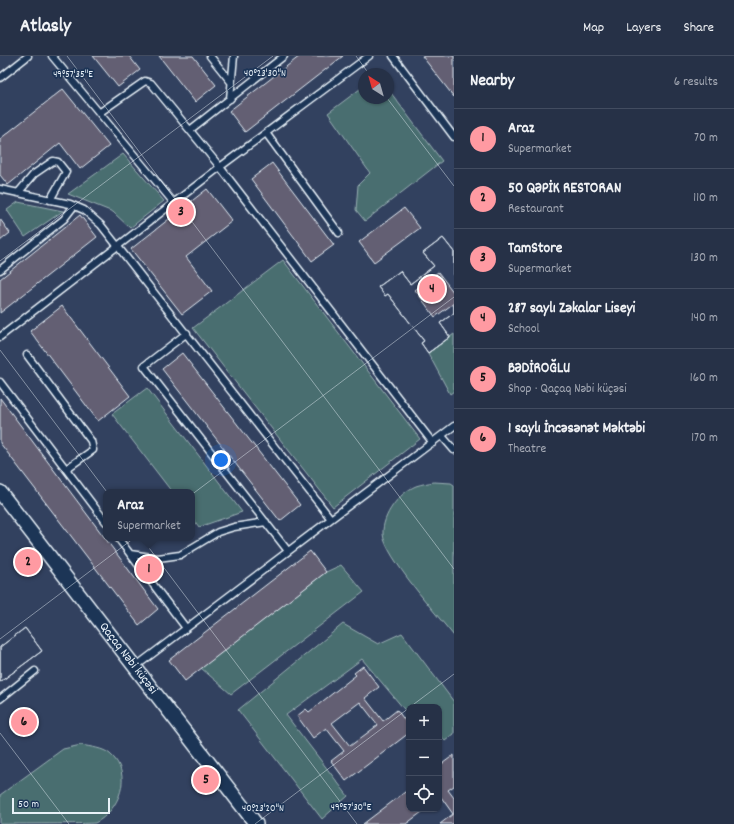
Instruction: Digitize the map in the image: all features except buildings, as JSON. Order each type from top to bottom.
[{"type":"street","name":"Qaçaq Nəbi küçəsi","points":[[0,492],[256,824]]},
{"type":"lane","points":[[0,78],[28,56]]},
{"type":"lane","points":[[52,56],[174,203]]},
{"type":"lane","points":[[210,56],[231,82]]},
{"type":"lane","points":[[230,99],[234,56]]},
{"type":"lane","points":[[190,130],[284,56]]},
{"type":"lane","points":[[0,337],[220,167],[369,56]]},
{"type":"lane","points":[[393,56],[454,137]]},
{"type":"lane","points":[[99,113],[145,81],[151,83],[220,167],[433,443]]},
{"type":"lane","points":[[266,133],[338,233]]},
{"type":"lane","points":[[18,193],[34,174],[52,161],[58,162],[66,172],[50,200]]},
{"type":"lane","points":[[0,189],[74,206],[84,210],[101,225],[331,519]]},
{"type":"lane","points":[[0,270],[64,219],[74,206]]},
{"type":"lane","points":[[186,333],[144,366],[288,551]]},
{"type":"lane","points":[[28,355],[91,441],[93,450],[66,469]]},
{"type":"lane","points":[[0,382],[103,518]]},
{"type":"lane","points":[[134,667],[454,426]]},
{"type":"lane","points":[[442,436],[454,450]]},
{"type":"lane","points":[[130,554],[158,558],[180,555],[218,532],[234,526],[266,522]]},
{"type":"lane","points":[[120,541],[186,628]]},
{"type":"lane","points":[[0,699],[35,671]]},
{"type":"green space","points":[[358,90],[358,104],[394,104],[394,97],[442,161],[365,221],[356,210],[358,185],[370,173],[328,113]]},
{"type":"green space","points":[[123,154],[164,201],[130,228],[113,212],[68,194]]},
{"type":"green space","points":[[18,202],[63,211],[25,237],[7,210]]},
{"type":"green space","points":[[283,260],[420,439],[333,507],[193,328]]},
{"type":"green space","points":[[454,334],[454,391],[450,394],[428,353]]},
{"type":"green space","points":[[147,388],[242,512],[199,527],[195,521],[195,489],[170,489],[112,414]]},
{"type":"green space","points":[[434,482],[451,483],[454,485],[454,636],[425,601],[392,556],[383,534],[385,519],[398,499],[416,486]]},
{"type":"green space","points":[[341,565],[364,592],[231,694],[201,668],[326,572]]},
{"type":"green space","points":[[343,624],[378,644],[402,633],[454,702],[454,734],[445,741],[442,738],[442,704],[406,704],[406,711],[362,659],[286,715],[348,796],[322,819],[238,710]]},
{"type":"green space","points":[[81,745],[104,750],[110,754],[117,762],[121,772],[122,781],[117,801],[104,817],[95,823],[0,824],[0,795],[63,749]]},
{"type":"place","name":"TamStore","points":[[181,212]]},
{"type":"place","name":"287 saylı Zəkalar Liseyi","points":[[432,289]]},
{"type":"place","name":"50 QƏPİK RESTORAN","points":[[28,562]]},
{"type":"place","name":"Araz","points":[[149,569]]},
{"type":"place","name":"1 saylı İncəsənət Məktəbi","points":[[24,722]]},
{"type":"place","name":"BƏDİROĞLU","points":[[206,780]]}]
